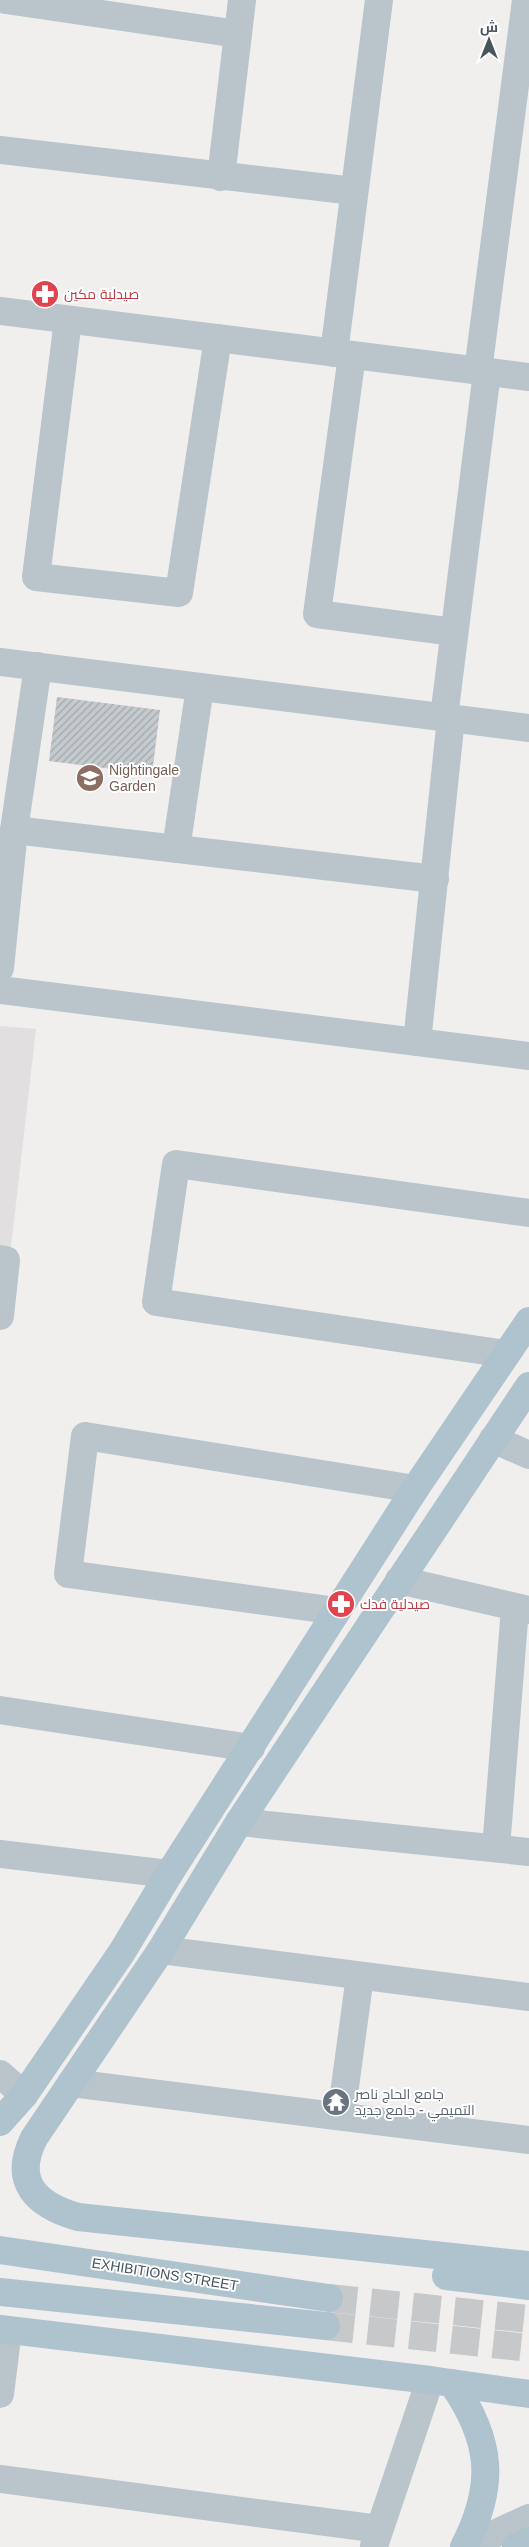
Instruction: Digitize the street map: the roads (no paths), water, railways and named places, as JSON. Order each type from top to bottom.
[{"type":"main road","points":[[0,2122],[24,2095],[122,1952],[168,1874],[251,1748],[337,1611],[529,1321]]},
{"type":"main road","points":[[529,1386],[477,1461],[239,1822],[161,1950],[34,2138],[25,2159],[25,2172],[29,2185],[37,2196],[50,2206],[78,2217],[100,2221],[529,2266]]},
{"type":"main road","points":[[448,1442],[477,1461]]},
{"type":"main road","points":[[54,2050],[76,2076]]},
{"type":"main road","points":[[92,2263],[100,2221]]},
{"type":"main road","points":[[198,2231],[238,2245],[278,2255],[529,2286]]},
{"type":"main road","name":"EXHIBITIONS STREET","points":[[0,2250],[329,2298]]},
{"type":"main road","points":[[0,2292],[326,2326]]},
{"type":"main road","points":[[83,2302],[244,2358]]},
{"type":"main road","points":[[4,2329],[441,2381],[529,2394]]},
{"type":"main road","points":[[441,2381],[469,2407],[476,2426],[485,2464],[484,2494],[465,2547]]},
{"type":"main road","points":[[516,2547],[529,2541]]},
{"type":"street","points":[[6,0],[238,34]]},
{"type":"street","points":[[221,177],[242,0]]},
{"type":"street","points":[[378,0],[354,192],[343,354],[318,614],[454,632]]},
{"type":"street","points":[[417,1042],[435,879],[454,632],[526,0]]},
{"type":"street","points":[[0,150],[354,192]]},
{"type":"street","points":[[0,311],[529,377]]},
{"type":"street","points":[[68,320],[36,577],[179,593],[218,338]]},
{"type":"street","points":[[0,662],[529,728]]},
{"type":"street","points":[[0,968],[14,830],[38,666]]},
{"type":"street","points":[[176,849],[200,687]]},
{"type":"street","points":[[14,830],[435,879]]},
{"type":"street","points":[[0,990],[529,1056]]},
{"type":"street","points":[[506,1354],[156,1302],[176,1164],[529,1213]]},
{"type":"street","points":[[0,1259],[6,1260],[0,1316]]},
{"type":"street","points":[[337,1611],[68,1574],[85,1436],[416,1489]]},
{"type":"street","points":[[493,1439],[529,1455]]},
{"type":"street","points":[[398,1580],[522,1609],[496,1848]]},
{"type":"street","points":[[0,1710],[251,1748]]},
{"type":"street","points":[[239,1822],[529,1852]]},
{"type":"street","points":[[0,1854],[168,1874]]},
{"type":"street","points":[[161,1950],[529,1997]]},
{"type":"street","points":[[341,2116],[360,1976]]},
{"type":"street","points":[[0,2074],[24,2095]]},
{"type":"street","points":[[76,2076],[341,2116],[529,2140]]},
{"type":"street","points":[[0,2394],[4,2329]]},
{"type":"street","points":[[0,2478],[376,2538],[441,2381]]},
{"type":"street","points":[[465,2547],[529,2518]]},
{"type":"tunnel","points":[[329,2298],[529,2319]]},
{"type":"tunnel","points":[[326,2326],[529,2348]]},
{"type":"place","name":"صيدلية مكين","points":[[45,294]]},
{"type":"place","name":"Nightingale Garden","points":[[90,778]]},
{"type":"place","name":"صيدلية فدك","points":[[341,1604]]},
{"type":"place","name":"جامع الحاج ناصر التميمي - جامع جديد","points":[[336,2102]]}]
